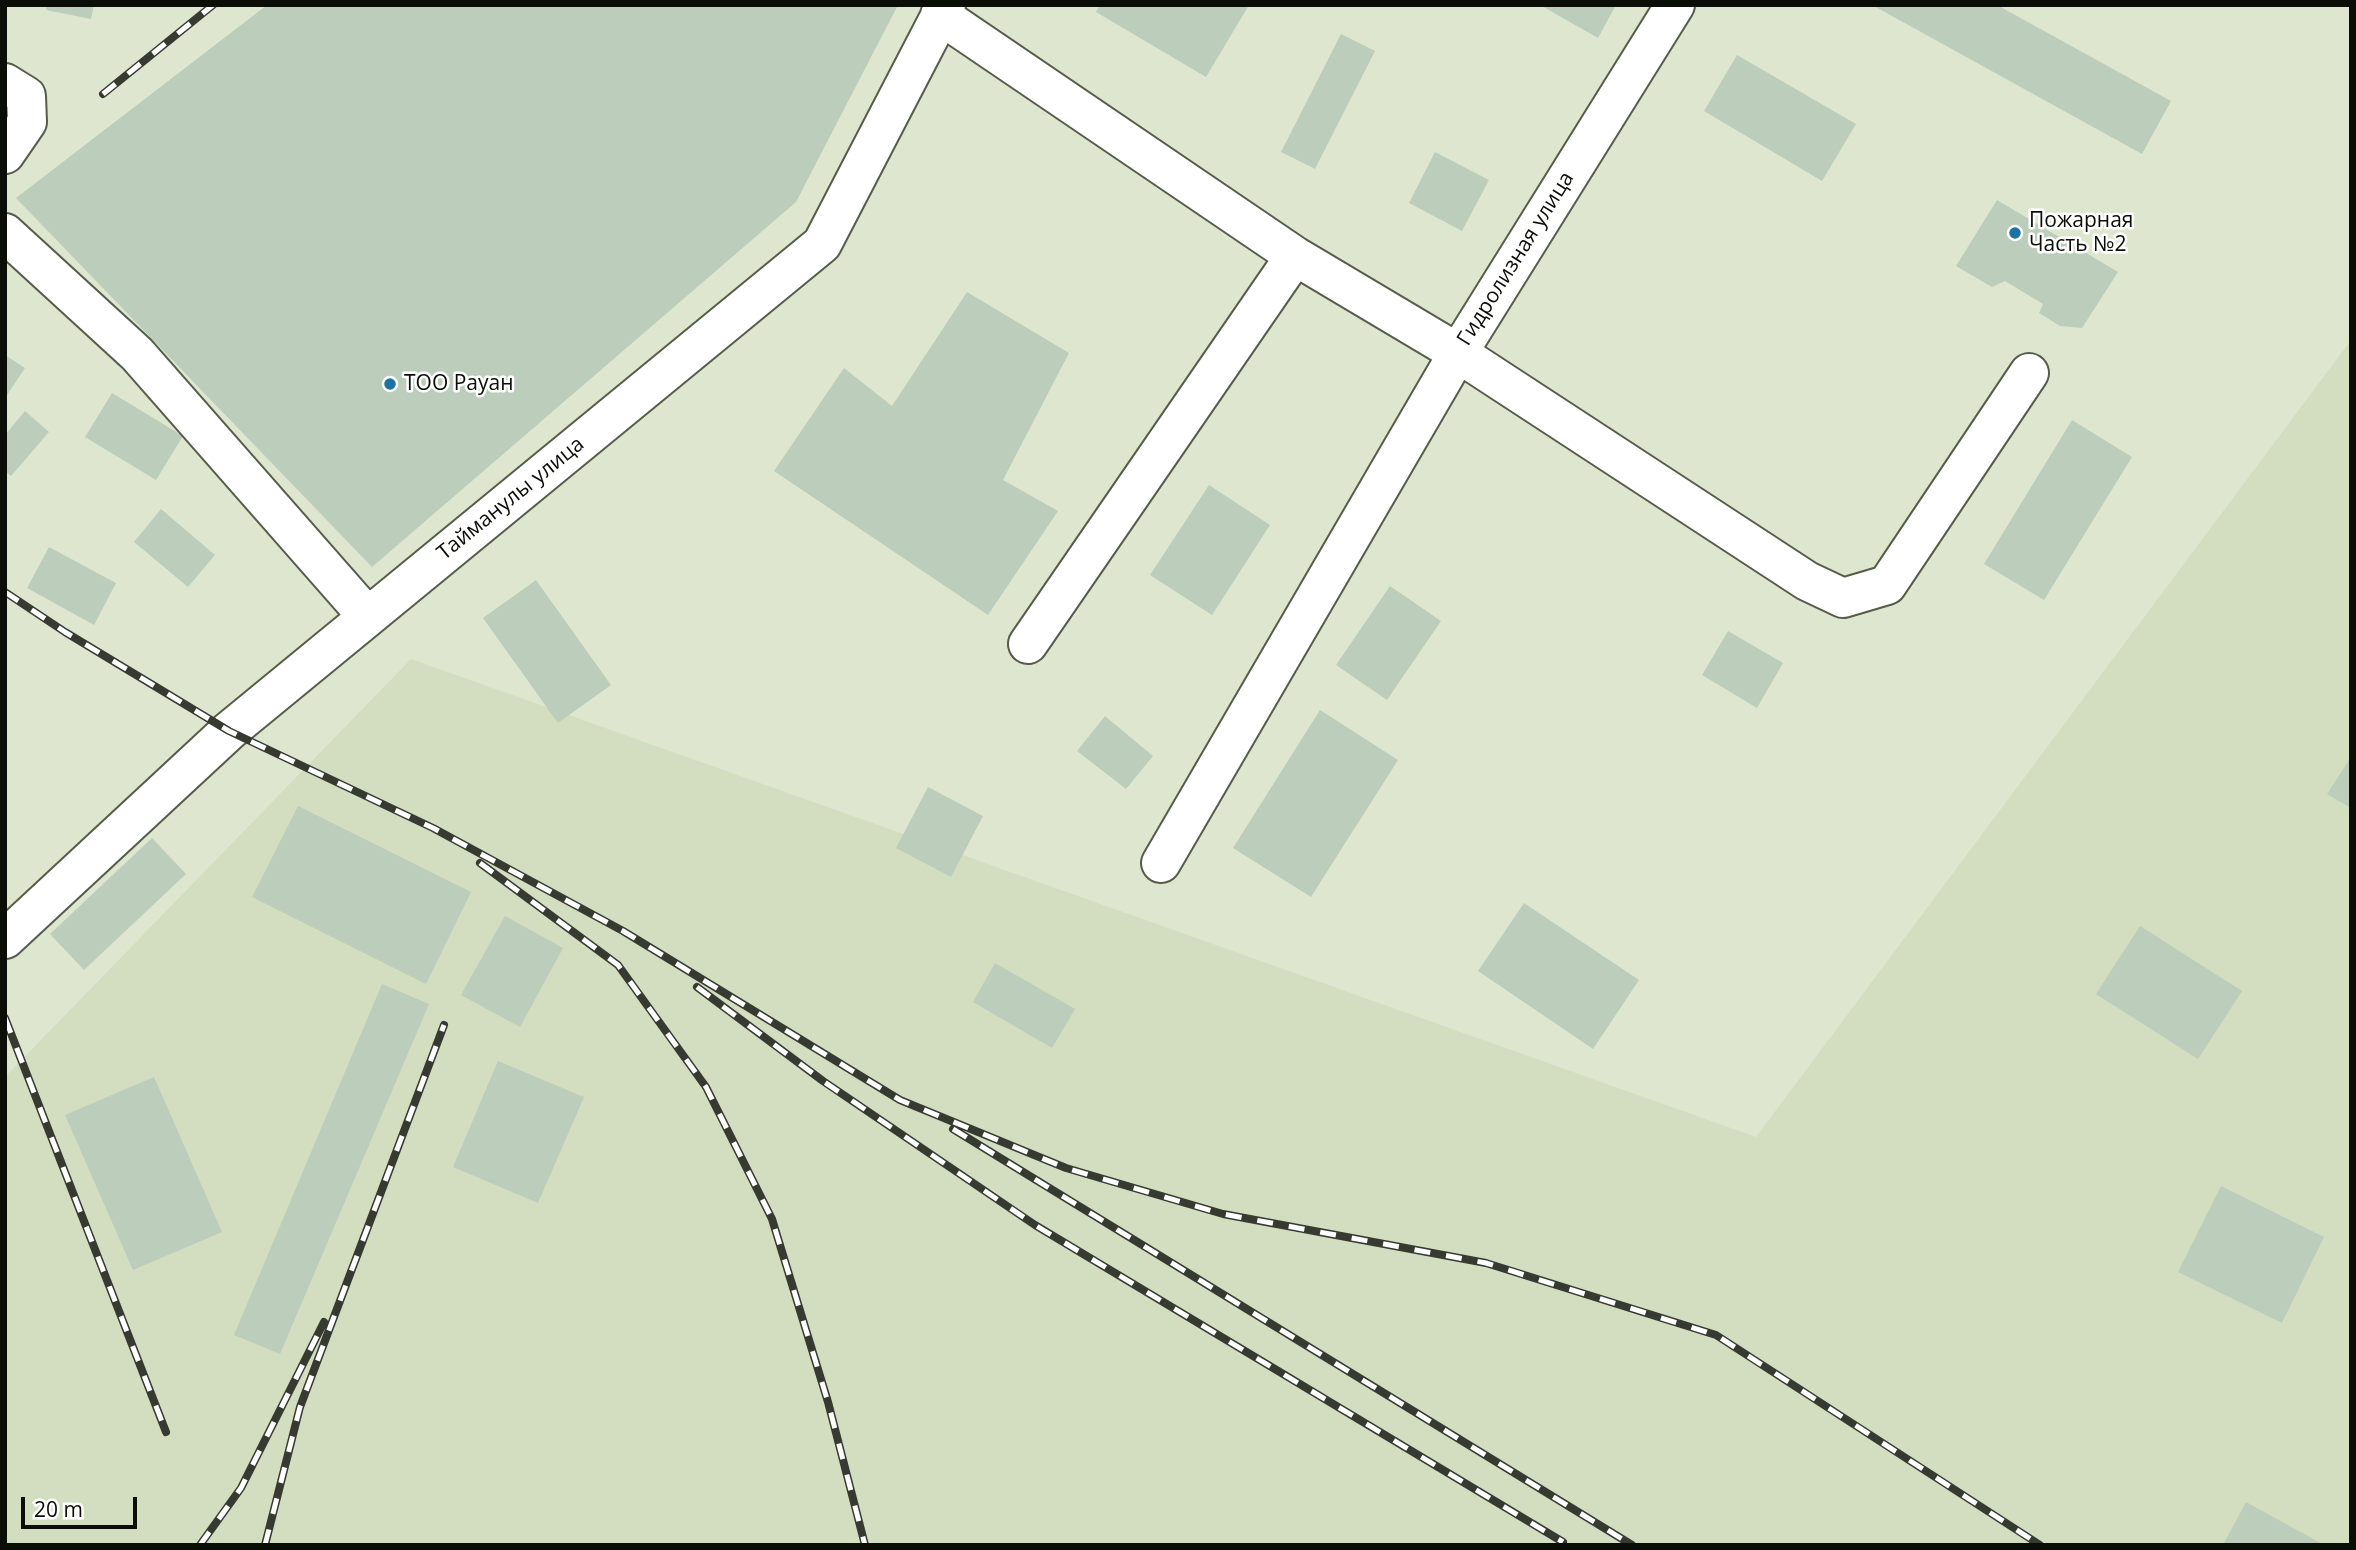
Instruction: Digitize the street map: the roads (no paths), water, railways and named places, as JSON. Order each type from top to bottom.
[{"type":"street","name":"Гидролизная улица","points":[[943,10],[1295,256],[1458,353],[1675,5]]},
{"type":"street","name":"Тайманулы улица","points":[[5,939],[229,731],[822,244],[943,10]]},
{"type":"street","points":[[5,83],[26,96],[27,122],[5,154]]},
{"type":"street","points":[[5,233],[137,354],[368,617]]},
{"type":"street","points":[[1028,644],[1295,256]]},
{"type":"street","points":[[1160,863],[1458,353],[1807,581],[1843,598],[1886,585],[2029,373]]},
{"type":"railway","points":[[103,94],[213,5]]},
{"type":"railway","points":[[5,592],[65,632],[229,731],[433,828],[623,931],[900,1100],[1066,1168],[1223,1214],[1486,1263],[1716,1335],[2040,1545]]},
{"type":"railway","points":[[480,863],[618,965],[706,1087],[772,1219],[828,1402],[865,1545]]},
{"type":"railway","points":[[697,987],[823,1081],[1035,1225],[1563,1542]]},
{"type":"railway","points":[[5,1018],[166,1432]]},
{"type":"railway","points":[[265,1545],[300,1407],[444,1025]]},
{"type":"railway","points":[[953,1129],[1632,1545]]},
{"type":"railway","points":[[200,1545],[241,1488],[324,1322]]},
{"type":"place","name":"Пожарная Часть №2","points":[[2015,233]]},
{"type":"place","name":"ТОО Рауан","points":[[390,384]]}]
